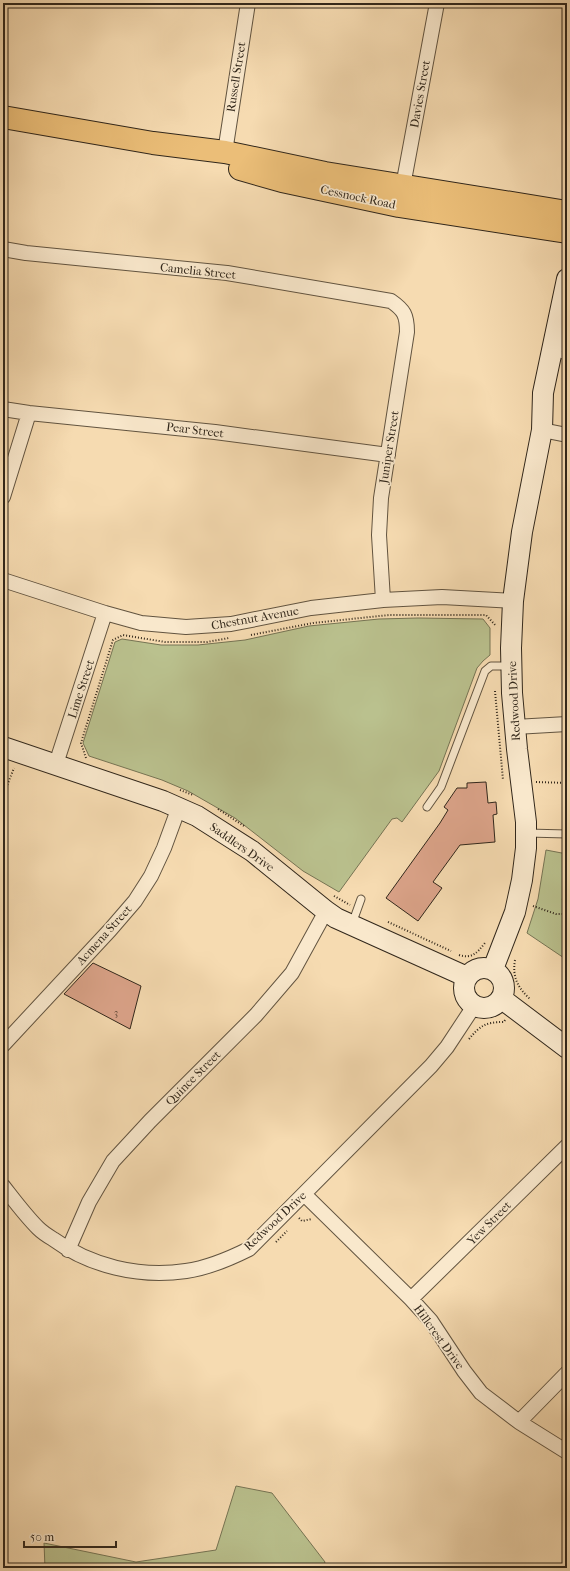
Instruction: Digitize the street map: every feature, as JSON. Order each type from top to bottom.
[{"type":"main road","name":"Cessnock Road","points":[[3,117],[153,143],[225,152],[325,173],[567,212]]},
{"type":"main road","name":"Cessnock Road","points":[[153,143],[282,181],[399,206],[567,232]]},
{"type":"street","name":"Russell Street","points":[[225,152],[248,3]]},
{"type":"street","name":"Davies Street","points":[[403,186],[437,3]]},
{"type":"street","name":"Camelia Street","points":[[3,250],[227,273],[391,301]]},
{"type":"street","name":"Redwood Drive","points":[[542,430],[543,393],[567,279]]},
{"type":"street","name":"Juniper Street","points":[[383,600],[380,535],[381,498],[407,332],[407,319],[402,308],[391,301]]},
{"type":"street","name":"Redwood Drive","points":[[493,969],[514,912],[522,880],[526,848],[526,833],[514,727],[511,666],[513,601],[522,532],[542,430],[566,349]]},
{"type":"street","name":"Pear Street","points":[[3,409],[28,413],[215,432],[388,455]]},
{"type":"street","points":[[3,497],[28,413]]},
{"type":"street","points":[[542,430],[567,434]]},
{"type":"street","name":"Chestnut Avenue","points":[[3,580],[105,614],[141,623],[186,627],[231,624],[311,608],[383,600],[442,597],[513,601]]},
{"type":"street","name":"Lime Street","points":[[56,764],[105,614]]},
{"type":"street","points":[[514,727],[567,724]]},
{"type":"street","name":"Saddlers Drive","points":[[4,751],[56,764],[179,807],[197,816],[252,851],[326,911],[352,925],[467,978]]},
{"type":"street","name":"Acmena Street","points":[[3,1045],[135,901],[158,862],[179,807]]},
{"type":"street","name":"Quince Street","points":[[68,1250],[89,1202],[113,1161],[150,1121],[256,1015],[292,973],[326,911]]},
{"type":"street","points":[[478,968],[493,969],[501,975],[505,984],[502,999],[499,1003],[490,1008],[479,1008],[474,1006],[465,993],[464,988],[467,978],[470,973],[478,968]]},
{"type":"street","points":[[502,999],[567,1048]]},
{"type":"street","name":"Redwood Drive","points":[[3,1186],[39,1229],[68,1250],[93,1261],[121,1270],[151,1273],[186,1271],[221,1262],[249,1249],[431,1066],[451,1041],[474,1006]]},
{"type":"street","name":"Yew Street","points":[[412,1299],[567,1146]]},
{"type":"street","name":"Hillcrest Drive","points":[[304,1194],[412,1299],[431,1321],[464,1371],[481,1393],[519,1422],[567,1452]]},
{"type":"street","points":[[519,1422],[567,1373]]},
{"type":"lane","points":[[427,807],[441,787],[485,671],[491,666],[511,666]]},
{"type":"lane","points":[[526,833],[567,834]]},
{"type":"lane","points":[[352,925],[360,899]]},
{"type":"path","points":[[245,636],[313,623],[389,615],[486,615],[492,621]]},
{"type":"path","points":[[86,758],[81,742],[113,640],[123,635],[165,642],[207,642],[230,638]]},
{"type":"path","points":[[500,750],[504,784]]},
{"type":"path","points":[[3,796],[14,768]]},
{"type":"path","points":[[536,782],[567,783]]},
{"type":"path","points":[[532,906],[556,914],[562,914],[567,911],[562,897],[567,886]]},
{"type":"path","points":[[480,950],[488,940]]},
{"type":"path","points":[[514,962],[514,974],[518,985],[530,999]]},
{"type":"path","points":[[294,1223],[302,1214]]},
{"type":"path","points":[[274,1244],[290,1228]]},
{"type":"green space","points":[[379,619],[483,619],[490,628],[490,655],[477,668],[439,771],[402,822],[397,818],[392,819],[339,892],[303,871],[235,818],[188,791],[162,780],[89,756],[83,743],[115,642],[122,639],[161,645],[198,645],[245,640],[309,626]]},
{"type":"green space","points":[[546,850],[567,854],[567,960],[527,933],[538,899]]},
{"type":"green space","points":[[236,1486],[272,1493],[325,1562],[323,1568],[45,1568],[44,1543],[136,1562],[216,1550]]},
{"type":"building","points":[[486,782],[488,803],[496,802],[497,814],[493,815],[495,842],[460,845],[433,882],[442,888],[418,921],[386,898],[440,823],[448,810],[444,807],[457,788],[467,788],[467,783]]},
{"type":"building","points":[[93,963],[141,986],[130,1029],[64,994]]}]
